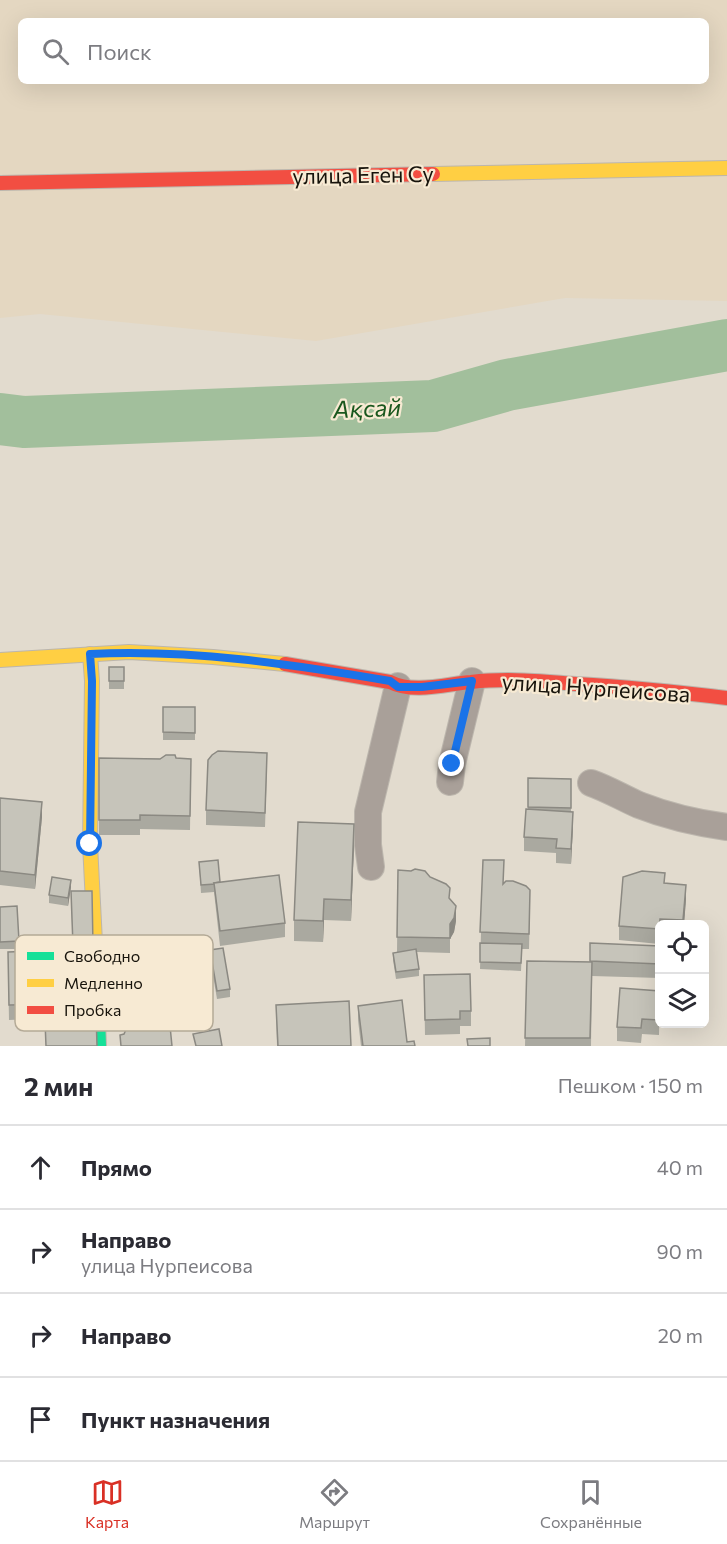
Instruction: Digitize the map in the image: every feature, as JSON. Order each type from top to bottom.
[{"type":"street","name":"улица Еген Су","points":[[0,183],[727,168]]},
{"type":"street","name":"улица Нурпеисова","points":[[0,660],[129,652],[292,665],[390,681],[398,687],[422,687],[472,681],[540,681],[641,688],[727,698]]},
{"type":"street","points":[[90,654],[92,681],[90,844],[95,935]]},
{"type":"street","points":[[450,782],[452,764],[472,681]]},
{"type":"street","points":[[371,867],[368,812],[398,687]]},
{"type":"street","points":[[591,783],[610,789],[638,804],[705,824],[727,827]]},
{"type":"street","points":[[99,1031],[99,1046]]},
{"type":"shaded area","points":[[0,0],[727,0],[727,301],[565,298],[316,341],[40,314],[0,318]]},
{"type":"building","points":[[109,667],[124,667],[124,681],[109,681]]},
{"type":"building","points":[[163,707],[195,707],[195,733],[163,732]]},
{"type":"building","points":[[218,751],[267,753],[265,813],[206,810],[208,760]]},
{"type":"building","points":[[166,755],[191,759],[190,816],[140,815],[140,820],[99,820],[99,758],[160,759]]},
{"type":"building","points":[[528,778],[571,779],[571,808],[528,807]]},
{"type":"building","points":[[0,798],[42,802],[35,875],[0,871]]},
{"type":"building","points":[[526,809],[573,812],[571,849],[556,848],[557,839],[524,837]]},
{"type":"building","points":[[298,822],[354,824],[351,900],[324,899],[323,921],[294,920]]},
{"type":"building","points":[[218,860],[220,882],[201,885],[199,862]]},
{"type":"building","points":[[483,860],[504,860],[503,884],[506,881],[513,881],[530,890],[529,934],[480,932]]},
{"type":"building","points":[[398,870],[425,871],[430,877],[450,888],[449,898],[456,906],[454,918],[450,924],[450,938],[397,937]]},
{"type":"building","points":[[642,871],[665,873],[664,883],[686,885],[683,920],[655,920],[655,929],[619,926],[623,877]]},
{"type":"building","points":[[279,875],[285,923],[220,931],[214,883]]},
{"type":"building","points":[[52,877],[71,880],[68,898],[49,895]]},
{"type":"building","points":[[71,891],[92,891],[93,935],[73,935]]},
{"type":"building","points":[[17,906],[19,935],[15,935],[15,941],[0,942],[0,907]]},
{"type":"building","points":[[480,943],[522,944],[521,963],[480,962]]},
{"type":"building","points":[[590,943],[655,946],[655,964],[590,961]]},
{"type":"building","points":[[223,948],[230,989],[217,991],[213,950]]},
{"type":"building","points":[[416,949],[419,969],[396,972],[393,953]]},
{"type":"building","points":[[8,952],[15,952],[15,1005],[9,1005]]},
{"type":"building","points":[[527,961],[592,962],[590,1038],[525,1038]]},
{"type":"building","points":[[470,974],[471,1011],[460,1011],[460,1019],[425,1020],[424,975]]},
{"type":"building","points":[[620,988],[655,991],[655,1020],[642,1019],[641,1028],[617,1027]]},
{"type":"building","points":[[402,1000],[407,1042],[414,1041],[415,1046],[363,1046],[358,1006]]},
{"type":"building","points":[[349,1001],[351,1046],[278,1046],[276,1005]]},
{"type":"building","points":[[219,1029],[222,1046],[196,1046],[193,1034]]},
{"type":"building","points":[[45,1031],[97,1031],[97,1046],[46,1046]]},
{"type":"building","points":[[125,1031],[170,1031],[172,1046],[121,1046],[120,1035]]},
{"type":"building","points":[[490,1038],[490,1046],[468,1046],[467,1039]]},
{"type":"waterway","name":"Ақсай","points":[[0,419],[24,422],[433,406],[507,385],[727,345]]},
{"type":"traffic: fast","points":[[98,1031],[99,1046]]},
{"type":"traffic: slow","points":[[433,174],[727,168]]},
{"type":"traffic: slow","points":[[0,660],[129,652],[285,664]]},
{"type":"traffic: slow","points":[[90,654],[92,681],[90,844],[95,935]]},
{"type":"traffic: jam","points":[[0,183],[433,174]]},
{"type":"traffic: jam","points":[[285,664],[419,688],[497,680],[524,680],[727,698]]},
{"type":"route","points":[[90,844],[92,681],[90,654],[129,652],[292,665],[390,681],[398,687],[422,687],[472,681],[452,764]]}]
